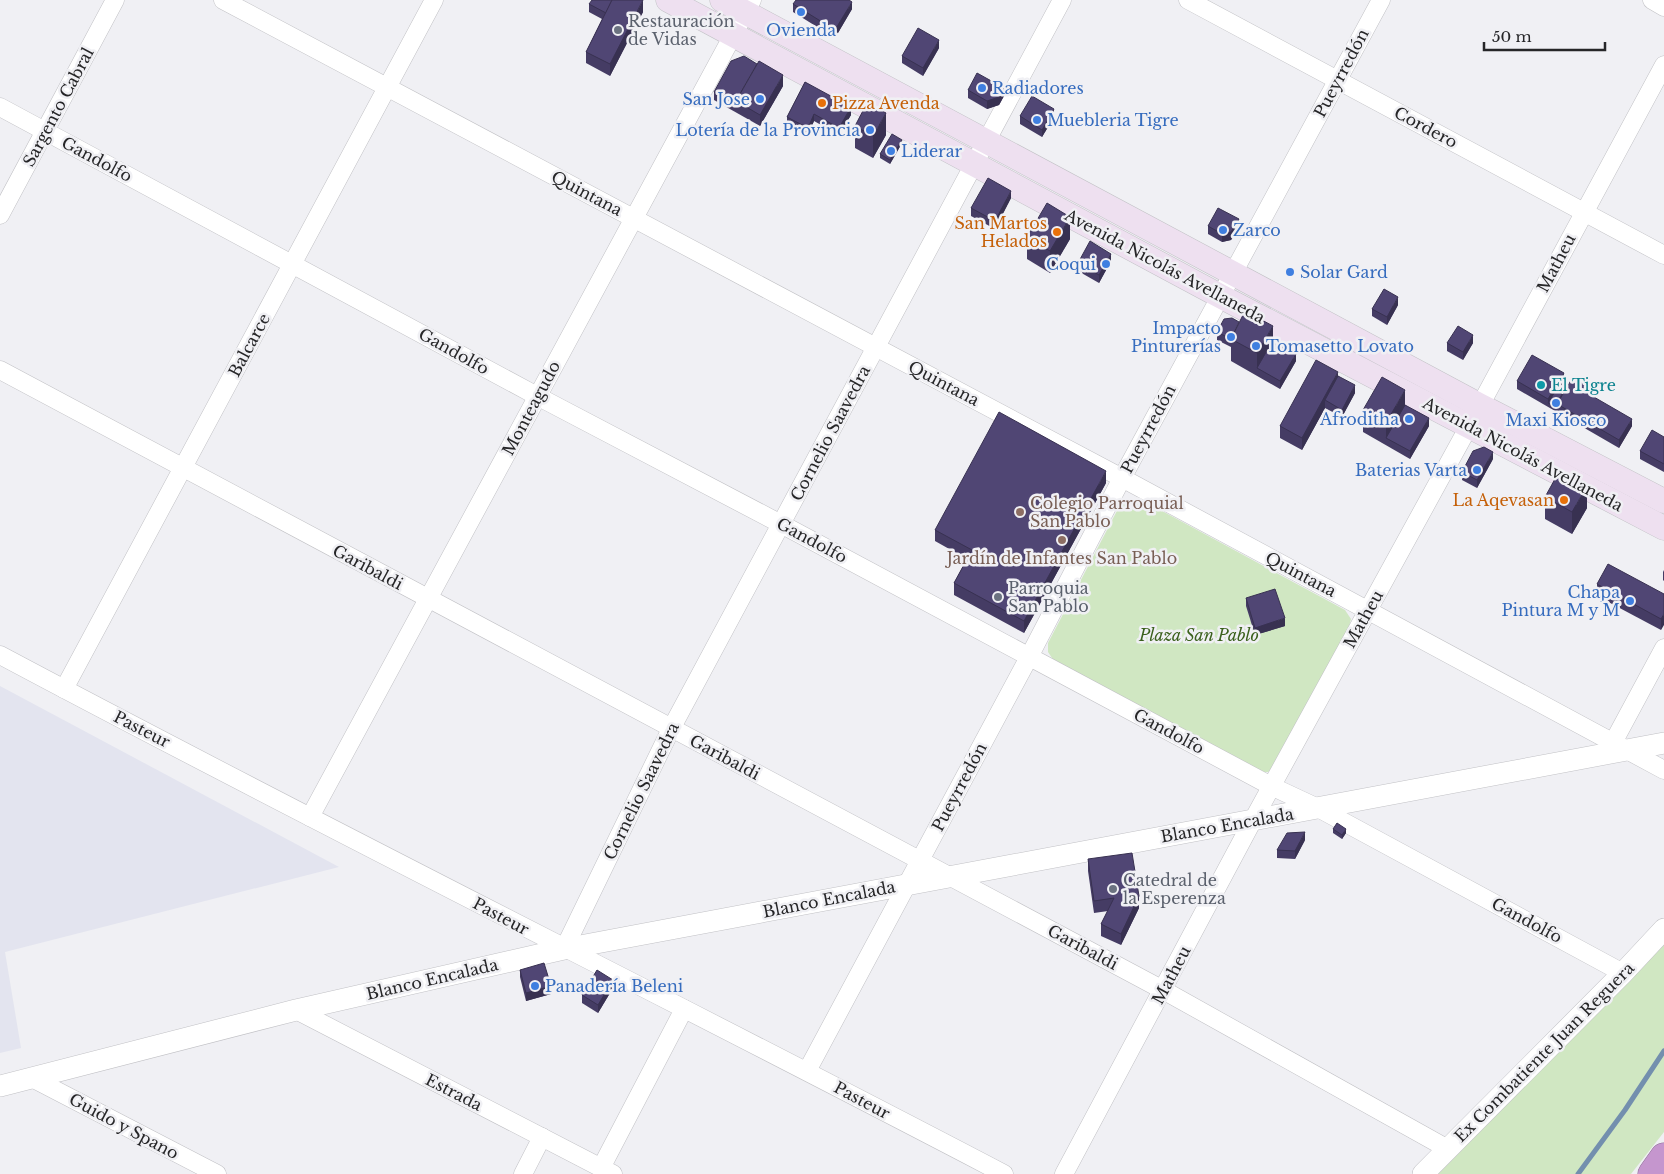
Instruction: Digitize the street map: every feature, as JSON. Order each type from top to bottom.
[{"type":"highway","points":[[1652,1174],[1664,1157]]},
{"type":"highway","points":[[1659,1174],[1664,1168]]},
{"type":"main road","name":"Avenida Nicolás Avellaneda","points":[[668,0],[1220,296],[1664,528]]},
{"type":"main road","name":"Avenida Nicolás Avellaneda","points":[[722,0],[748,6],[987,141],[1664,502]]},
{"type":"street","name":"Sargento Cabral","points":[[0,215],[115,0]]},
{"type":"street","name":"Quintana","points":[[223,0],[1368,610],[1616,749],[1664,770]]},
{"type":"street","name":"Balcarce","points":[[64,689],[434,0]]},
{"type":"street","name":"Cornelio Saavedra","points":[[564,949],[671,729],[1062,0]]},
{"type":"street","name":"Cordero","points":[[1188,0],[1664,255]]},
{"type":"street","name":"Pueyrredón","points":[[807,1071],[1029,657],[1122,478],[1381,0]]},
{"type":"street","points":[[1652,0],[1664,6]]},
{"type":"street","name":"Monteagudo","points":[[310,817],[748,6]]},
{"type":"street","name":"Matheu","points":[[1064,1174],[1253,820],[1273,787],[1664,65]]},
{"type":"street","name":"Gandolfo","points":[[0,107],[537,396],[1273,787],[1318,808],[1623,973]]},
{"type":"street","name":"Garibaldi","points":[[0,370],[1163,990],[1448,1149]]},
{"type":"street","points":[[1616,749],[1664,648]]},
{"type":"street","name":"Pasteur","points":[[0,655],[564,949],[807,1071],[976,1168],[1004,1174]]},
{"type":"street","name":"Blanco Encalada","points":[[0,1086],[296,1010],[564,949],[1318,808],[1616,749],[1664,743]]},
{"type":"street","name":"Ex Combatiente Juan Reguera","points":[[1423,1174],[1623,973],[1664,929]]},
{"type":"street","points":[[607,1171],[684,1009]]},
{"type":"street","name":"Estrada","points":[[296,1010],[607,1171]]},
{"type":"street","name":"Guido y Spano","points":[[32,1078],[197,1170],[216,1174]]},
{"type":"street","points":[[522,1174],[542,1137]]},
{"type":"shaded area","points":[[0,686],[339,867],[5,952],[21,1048],[0,1053]]},
{"type":"green space","name":"Plaza San Pablo","points":[[1129,499],[1140,499],[1345,610],[1351,619],[1349,627],[1273,769],[1268,772],[1260,772],[1054,661],[1048,652],[1048,643],[1120,505]]},
{"type":"green space","points":[[1664,938],[1664,1132],[1631,1174],[1429,1174]]},
{"type":"building","points":[[592,0],[612,0],[606,13],[589,4]]},
{"type":"building","name":"Restauración de Vidas","points":[[612,0],[643,0],[610,64],[586,52]]},
{"type":"building","points":[[796,0],[849,0],[852,2],[835,30],[793,4]]},
{"type":"building","points":[[918,28],[939,40],[923,68],[902,56]]},
{"type":"building","points":[[744,56],[757,64],[736,104],[714,92],[731,61]]},
{"type":"building","name":"San Jose","points":[[759,61],[783,75],[760,115],[736,101]]},
{"type":"building","points":[[977,73],[1004,88],[999,97],[987,101],[968,90]]},
{"type":"building","points":[[805,82],[851,107],[839,128],[814,114],[808,128],[787,117]]},
{"type":"building","name":"Muebleria Tigre","points":[[1032,96],[1054,109],[1042,130],[1020,116]]},
{"type":"building","points":[[867,103],[886,113],[873,136],[855,126]]},
{"type":"building","name":"Liderar","points":[[892,134],[902,140],[890,160],[880,154]]},
{"type":"building","points":[[988,178],[1011,191],[995,221],[971,208]]},
{"type":"building","points":[[1047,203],[1070,217],[1050,251],[1027,237]]},
{"type":"building","points":[[1218,208],[1239,219],[1231,232],[1222,234],[1208,226]]},
{"type":"building","points":[[1090,241],[1111,254],[1099,275],[1078,263]]},
{"type":"building","points":[[1384,289],[1398,297],[1387,317],[1372,309]]},
{"type":"building","points":[[1245,311],[1273,326],[1257,353],[1231,339]]},
{"type":"building","points":[[1232,318],[1239,322],[1231,339],[1217,332],[1224,319]]},
{"type":"building","points":[[1458,326],[1473,335],[1463,352],[1447,343]]},
{"type":"building","points":[[1273,340],[1296,354],[1280,381],[1257,368]]},
{"type":"building","name":"El Tigre","points":[[1532,355],[1564,373],[1548,399],[1517,381]]},
{"type":"building","points":[[1316,360],[1338,372],[1302,438],[1280,426]]},
{"type":"building","points":[[1338,376],[1355,385],[1342,410],[1325,400]]},
{"type":"building","points":[[1382,377],[1405,390],[1386,423],[1363,410]]},
{"type":"building","points":[[1573,377],[1591,388],[1587,393],[1632,419],[1619,440],[1557,404]]},
{"type":"building","points":[[1556,390],[1562,394],[1557,408],[1548,403]]},
{"type":"building","points":[[1405,405],[1429,418],[1410,451],[1386,438]]},
{"type":"building","name":"Colegio Parroquial San Pablo","points":[[999,412],[1106,471],[1024,621],[954,583],[972,550],[935,530]]},
{"type":"building","points":[[1652,430],[1664,437],[1664,464],[1640,451]]},
{"type":"building","name":"Baterias Varta","points":[[1484,447],[1493,452],[1477,480],[1462,472],[1473,451]]},
{"type":"building","points":[[1560,470],[1587,486],[1572,512],[1545,497]]},
{"type":"building","points":[[1608,564],[1664,594],[1664,614],[1661,619],[1597,584]]},
{"type":"building","points":[[1275,589],[1285,618],[1255,628],[1246,598]]},
{"type":"building","points":[[1337,823],[1346,829],[1342,835],[1333,829]]},
{"type":"building","points":[[1305,832],[1295,851],[1277,850],[1287,833]]},
{"type":"building","name":"Catedral de la Esperenza","points":[[1132,853],[1139,896],[1121,934],[1101,924],[1114,898],[1094,901],[1088,859]]},
{"type":"building","name":"Panadería Beleni","points":[[544,963],[551,986],[526,993],[520,970]]},
{"type":"building","points":[[597,970],[613,980],[598,1005],[582,995]]},
{"type":"waterway","points":[[1578,1174],[1625,1110],[1664,1051]]},
{"type":"place","name":"Ovienda","points":[[801,12]]},
{"type":"place","name":"Restauración de Vidas","points":[[618,30]]},
{"type":"place","name":"Radiadores","points":[[982,88]]},
{"type":"place","name":"San Jose","points":[[760,99]]},
{"type":"place","name":"Pizza Avenda","points":[[822,103]]},
{"type":"place","name":"Muebleria Tigre","points":[[1037,120]]},
{"type":"place","name":"Lotería de la Provincia","points":[[870,130]]},
{"type":"place","name":"Liderar","points":[[891,151]]},
{"type":"place","name":"Zarco","points":[[1223,230]]},
{"type":"place","name":"San Martos Helados","points":[[1057,232]]},
{"type":"place","name":"Coqui","points":[[1106,264]]},
{"type":"place","name":"Solar Gard","points":[[1290,272]]},
{"type":"place","name":"Impacto Pinturerías","points":[[1231,337]]},
{"type":"place","name":"Tomasetto Lovato","points":[[1256,346]]},
{"type":"place","name":"El Tigre","points":[[1541,385]]},
{"type":"place","name":"Maxi Kiosco","points":[[1556,403]]},
{"type":"place","name":"Afroditha","points":[[1409,419]]},
{"type":"place","name":"Baterias Varta","points":[[1477,470]]},
{"type":"place","name":"La Aqevasan","points":[[1564,500]]},
{"type":"place","name":"Colegio Parroquial San Pablo","points":[[1020,512]]},
{"type":"place","name":"Jardín de Infantes San Pablo","points":[[1062,540]]},
{"type":"place","name":"Parroquia San Pablo","points":[[998,597]]},
{"type":"place","name":"Chapa Pintura M y M","points":[[1630,601]]},
{"type":"place","name":"Catedral de la Esperenza","points":[[1113,889]]},
{"type":"place","name":"Panadería Beleni","points":[[535,986]]}]
